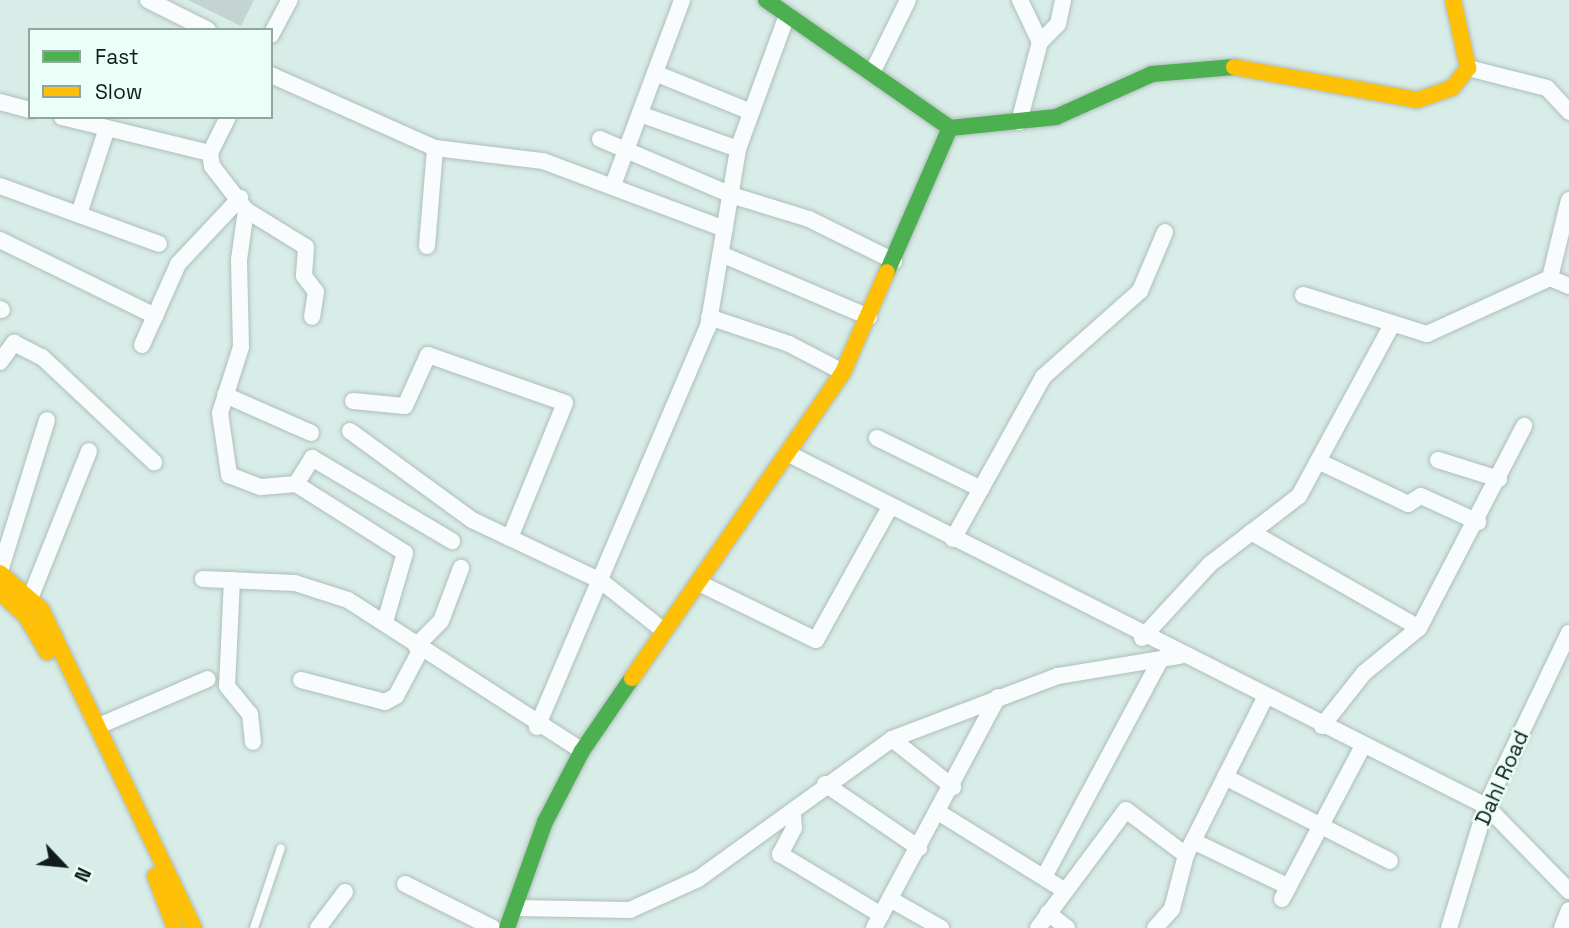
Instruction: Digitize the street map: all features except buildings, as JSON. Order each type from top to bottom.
[{"type":"street","points":[[148,0],[204,28]]},
{"type":"street","points":[[273,31],[290,0]]},
{"type":"street","points":[[613,185],[682,0]]},
{"type":"street","points":[[766,0],[950,128],[1056,117],[1152,74],[1252,66],[1417,100],[1452,88],[1468,68]]},
{"type":"street","points":[[872,73],[908,0]]},
{"type":"street","points":[[1020,0],[1041,42]]},
{"type":"street","points":[[1019,122],[1041,42],[1058,24],[1063,0]]},
{"type":"street","points":[[1453,0],[1468,68]]},
{"type":"street","points":[[537,727],[601,581],[709,317],[738,149],[787,15]]},
{"type":"street","points":[[1468,68],[1547,88],[1569,112]]},
{"type":"street","points":[[655,73],[751,112]]},
{"type":"street","points":[[273,76],[435,148],[508,153],[613,185],[725,229]]},
{"type":"street","points":[[0,102],[28,109]]},
{"type":"street","points":[[640,114],[738,149]]},
{"type":"street","points":[[70,119],[210,153]]},
{"type":"street","points":[[227,119],[210,153],[212,166],[243,204],[306,247],[304,276],[317,292],[312,317]]},
{"type":"street","points":[[79,215],[107,128]]},
{"type":"street","points":[[508,928],[545,822],[582,751],[664,631],[791,455],[843,372],[894,261],[950,128]]},
{"type":"street","points":[[600,139],[731,195],[809,219],[894,261]]},
{"type":"street","points":[[427,246],[435,148]]},
{"type":"street","points":[[0,186],[159,244]]},
{"type":"street","points":[[1550,278],[1569,200]]},
{"type":"street","points":[[142,345],[178,264],[243,204]]},
{"type":"street","points":[[243,204],[239,260],[241,347],[220,413],[229,475],[261,487],[296,484],[404,553],[385,622]]},
{"type":"street","points":[[953,539],[1043,377],[1140,291],[1165,232]]},
{"type":"street","points":[[0,240],[155,316]]},
{"type":"street","points":[[721,254],[869,317]]},
{"type":"street","points":[[1303,295],[1427,334],[1550,278],[1569,286]]},
{"type":"street","points":[[709,317],[789,344],[843,372]]},
{"type":"street","points":[[1142,638],[1210,564],[1299,496],[1392,325]]},
{"type":"street","points":[[0,362],[14,343],[42,357],[155,462]]},
{"type":"street","points":[[353,401],[405,406],[428,355],[565,403],[510,538]]},
{"type":"street","points":[[225,395],[311,433]]},
{"type":"street","points":[[47,420],[0,572],[31,596],[101,725],[148,840],[175,928]]},
{"type":"street","points":[[1322,726],[1364,673],[1419,628],[1478,522],[1524,426]]},
{"type":"street","points":[[350,431],[472,520],[601,581],[664,631]]},
{"type":"street","points":[[877,438],[981,489]]},
{"type":"street","points":[[31,596],[89,451]]},
{"type":"street","points":[[791,455],[1142,638],[1486,806],[1569,891]]},
{"type":"street","points":[[296,484],[312,458],[452,541]]},
{"type":"street","points":[[1438,460],[1499,479]]},
{"type":"street","points":[[1318,461],[1408,504],[1421,496],[1478,522]]},
{"type":"street","points":[[699,583],[816,640],[890,507]]},
{"type":"street","points":[[1251,532],[1419,628]]},
{"type":"street","points":[[301,680],[385,702],[396,696],[418,647],[441,621],[461,568]]},
{"type":"street","points":[[203,579],[322,589],[385,622],[537,727],[582,751]]},
{"type":"street","points":[[232,580],[227,686],[247,708],[253,742]]},
{"type":"street","points":[[0,592],[37,635],[194,928]]},
{"type":"street","name":"Dahl Road","points":[[1449,928],[1486,806],[1569,633]]},
{"type":"street","points":[[515,908],[630,910],[698,879],[793,816],[825,784],[892,739],[998,696],[1058,676],[1178,656]]},
{"type":"street","points":[[1044,877],[1161,659]]},
{"type":"street","points":[[101,725],[208,679]]},
{"type":"street","points":[[793,816],[794,828],[780,854],[878,922],[953,787],[998,696]]},
{"type":"street","points":[[1155,928],[1172,909],[1189,848],[1265,698]]},
{"type":"street","points":[[892,739],[953,787]]},
{"type":"street","points":[[1038,928],[1126,810],[1189,848],[1285,893],[1363,746]]},
{"type":"street","points":[[1225,777],[1390,861]]},
{"type":"street","points":[[825,784],[919,848]]},
{"type":"street","points":[[938,813],[1064,890]]},
{"type":"street","points":[[405,884],[493,928]]},
{"type":"street","points":[[318,928],[345,892]]},
{"type":"street","points":[[890,900],[941,928]]},
{"type":"street","points":[[1562,928],[1569,910]]},
{"type":"street","points":[[1048,913],[1067,928]]},
{"type":"lane","points":[[254,928],[281,848]]},
{"type":"traffic: fast","points":[[766,0],[950,128]]},
{"type":"traffic: fast","points":[[887,272],[950,128],[1056,117],[1152,74],[1234,67]]},
{"type":"traffic: fast","points":[[507,928],[545,822],[582,751],[632,678]]},
{"type":"traffic: slow","points":[[1234,67],[1417,100],[1452,88],[1468,68],[1453,0]]},
{"type":"traffic: slow","points":[[632,678],[843,372],[887,272]]},
{"type":"traffic: slow","points":[[0,573],[41,609],[194,928]]},
{"type":"traffic: slow","points":[[0,592],[26,616],[47,652]]},
{"type":"traffic: slow","points":[[155,876],[175,928]]}]
